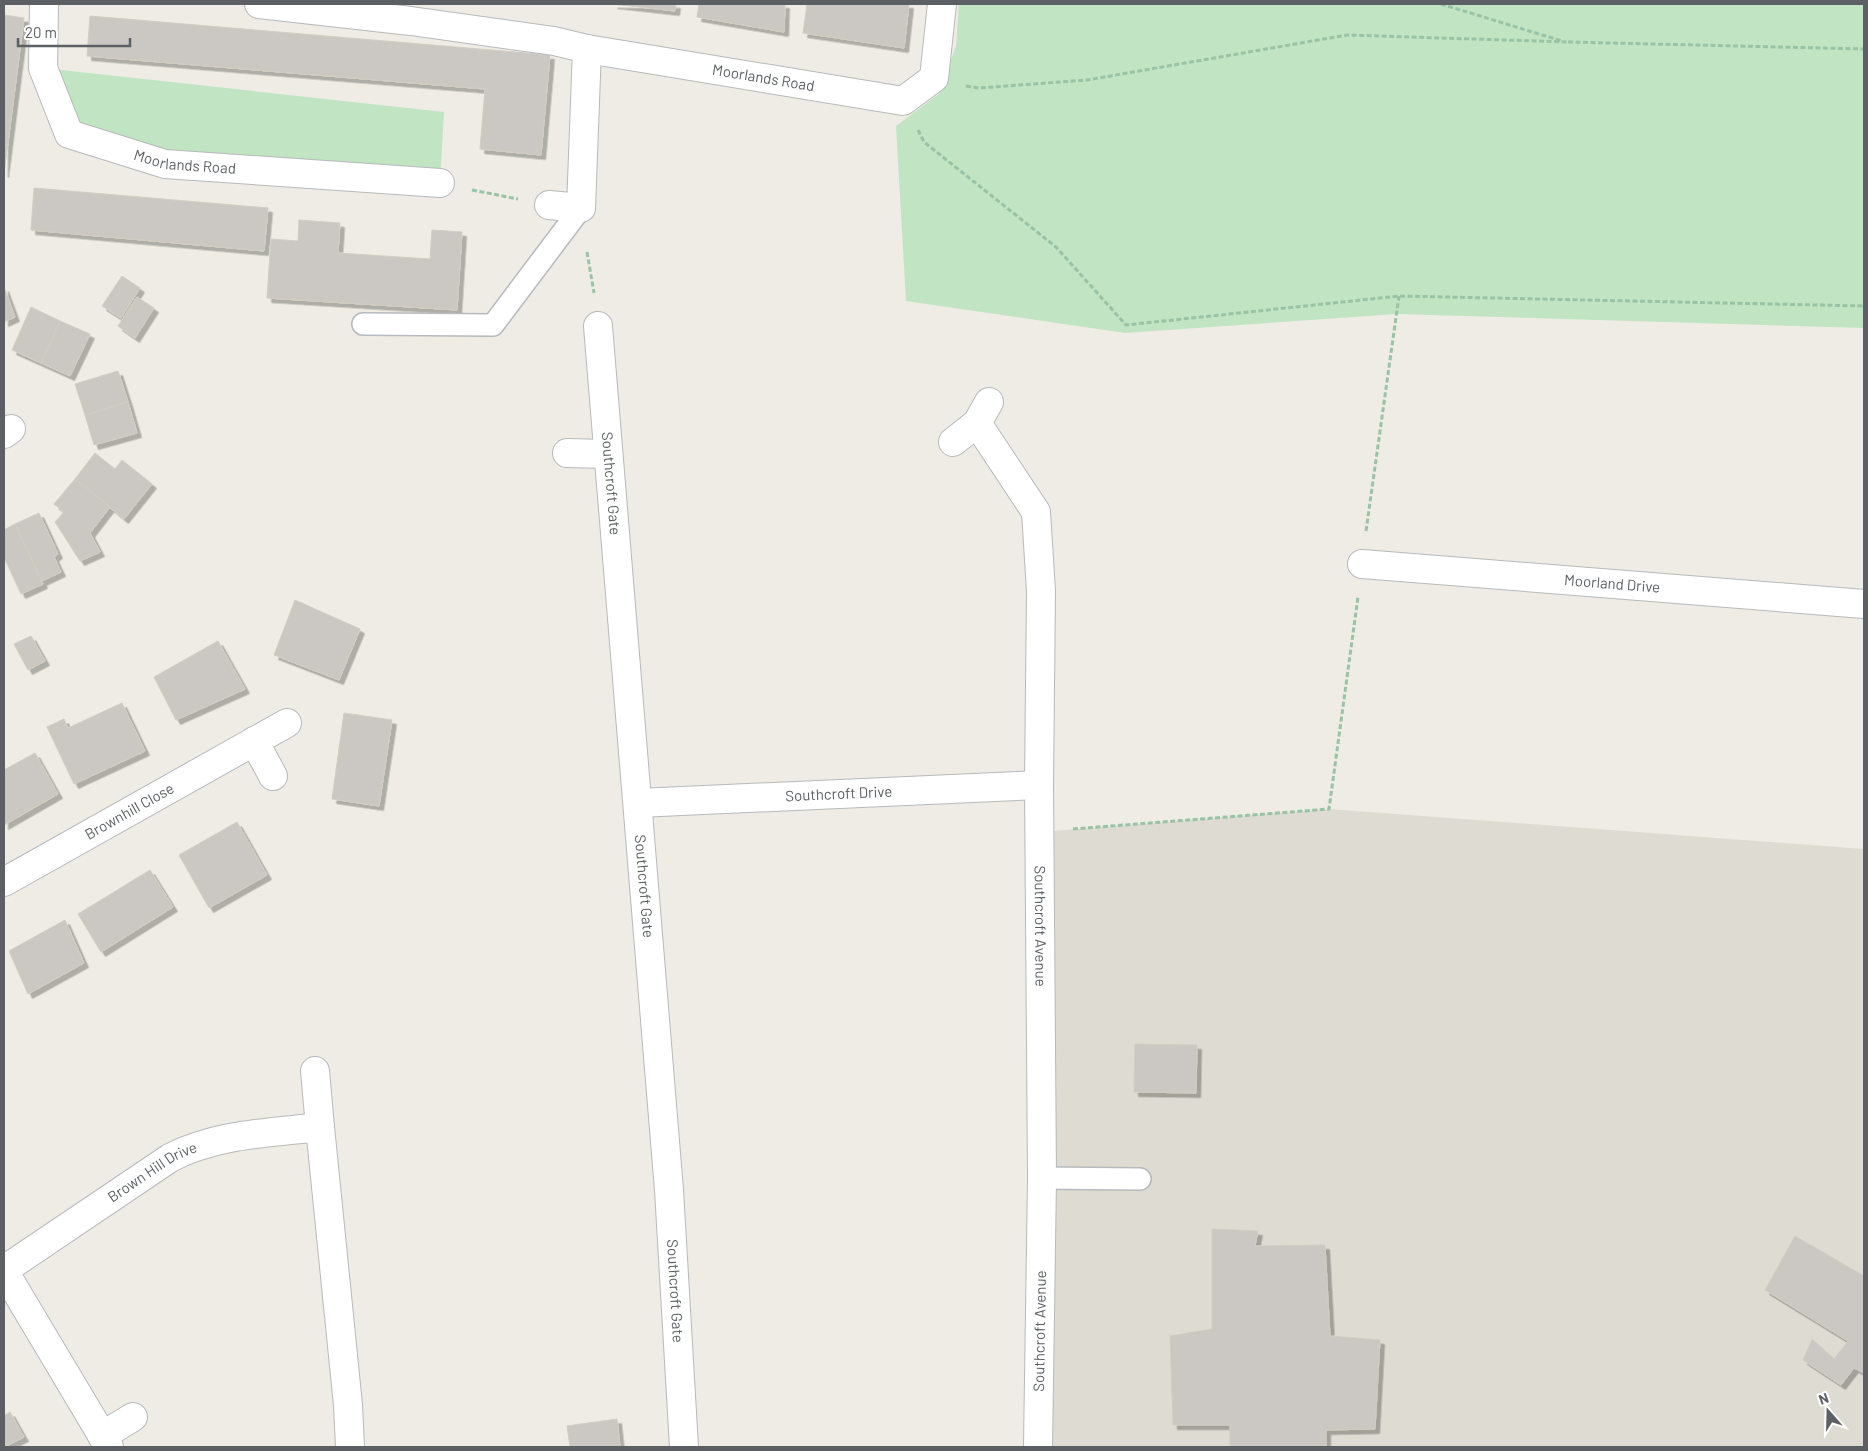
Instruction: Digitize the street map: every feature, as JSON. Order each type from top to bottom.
[{"type":"street","name":"Moorlands Road","points":[[44,4],[43,68],[69,134],[165,164],[440,183]]},
{"type":"street","name":"Moorlands Road","points":[[259,4],[412,12],[586,49],[902,101]]},
{"type":"street","points":[[902,101],[934,78],[942,4]]},
{"type":"street","points":[[549,205],[581,208],[586,49]]},
{"type":"street","name":"Southcroft Gate","points":[[598,326],[669,1190],[684,1447]]},
{"type":"street","name":"Southcroft Avenue","points":[[953,442],[983,413],[1036,512],[1042,591],[1039,785],[1042,1178],[1038,1447]]},
{"type":"street","points":[[567,452],[608,454]]},
{"type":"street","name":"Moorland Drive","points":[[1362,564],[1864,604]]},
{"type":"street","name":"Brownhill Close","points":[[4,882],[287,723]]},
{"type":"street","points":[[254,741],[273,776]]},
{"type":"street","name":"Southcroft Drive","points":[[638,803],[1039,785]]},
{"type":"street","points":[[315,1071],[348,1405],[350,1447]]},
{"type":"street","name":"Brown Hill Drive","points":[[133,1417],[106,1441],[4,1270],[170,1158],[192,1146],[241,1136],[320,1127]]},
{"type":"lane","points":[[363,324],[493,325],[581,208]]},
{"type":"lane","points":[[1042,1178],[1140,1179]]},
{"type":"path","points":[[1440,4],[1568,42]]},
{"type":"path","points":[[934,78],[979,88],[1087,80],[1347,35],[1864,49]]},
{"type":"path","points":[[902,101],[924,142],[1056,247],[1126,325],[1399,296],[1864,306]]},
{"type":"path","points":[[440,183],[549,205]]},
{"type":"path","points":[[581,208],[598,326]]},
{"type":"path","points":[[1040,832],[1329,809],[1399,296]]},
{"type":"shaded area","points":[[1329,809],[1864,849],[1864,1447],[1038,1447],[1040,832]]},
{"type":"green space","points":[[959,4],[1864,4],[1864,328],[1397,314],[1125,333],[906,301],[896,126],[939,94],[956,46]]},
{"type":"green space","points":[[43,68],[444,112],[440,183],[165,164],[69,134]]},
{"type":"building","points":[[613,4],[676,4],[675,11]]},
{"type":"building","points":[[699,4],[785,4],[784,32],[697,17]]},
{"type":"building","points":[[807,4],[909,4],[904,48],[803,33]]},
{"type":"building","points":[[4,15],[24,18],[4,173]]},
{"type":"building","points":[[90,16],[550,55],[541,155],[480,149],[485,89],[87,56]]},
{"type":"building","points":[[34,188],[268,208],[264,251],[31,230]]},
{"type":"building","points":[[299,220],[340,223],[338,253],[430,259],[432,230],[462,232],[457,310],[267,298],[271,239],[298,241]]},
{"type":"building","points":[[122,276],[140,288],[121,318],[102,306]]},
{"type":"building","points":[[4,287],[15,317],[4,322]]},
{"type":"building","points":[[137,297],[154,308],[135,338],[118,326]]},
{"type":"building","points":[[31,307],[60,321],[41,363],[12,350]]},
{"type":"building","points":[[60,321],[90,334],[70,376],[41,363]]},
{"type":"building","points":[[118,371],[128,402],[85,415],[75,384]]},
{"type":"building","points":[[128,402],[137,433],[94,445],[85,415]]},
{"type":"building","points":[[95,453],[115,469],[122,460],[152,484],[124,519],[75,479]]},
{"type":"building","points":[[75,479],[110,507],[90,533],[100,552],[80,561],[55,522],[64,512],[54,504]]},
{"type":"building","points":[[39,513],[58,554],[54,557],[61,572],[42,581],[15,524]]},
{"type":"building","points":[[15,524],[43,584],[21,594],[4,557],[4,530]]},
{"type":"building","points":[[295,600],[360,629],[339,680],[274,655]]},
{"type":"building","points":[[31,636],[45,661],[28,670],[14,644]]},
{"type":"building","points":[[218,641],[245,689],[176,720],[154,677]]},
{"type":"building","points":[[122,703],[145,751],[74,784],[47,727],[64,719],[68,728]]},
{"type":"building","points":[[344,713],[392,720],[379,806],[332,799]]},
{"type":"building","points":[[35,753],[58,794],[4,825],[4,770]]},
{"type":"building","points":[[237,822],[267,875],[209,908],[179,855]]},
{"type":"building","points":[[150,870],[173,907],[101,952],[78,914]]},
{"type":"building","points":[[65,920],[84,963],[28,994],[9,951]]},
{"type":"building","points":[[1135,1044],[1197,1045],[1196,1093],[1134,1092]]},
{"type":"building","points":[[1212,1229],[1258,1231],[1255,1246],[1325,1245],[1330,1336],[1380,1340],[1375,1429],[1326,1430],[1326,1447],[1230,1447],[1230,1425],[1173,1425],[1170,1336],[1212,1329]]},
{"type":"building","points":[[1795,1236],[1864,1276],[1864,1373],[1854,1368],[1841,1385],[1803,1360],[1812,1339],[1834,1359],[1848,1341],[1765,1290]]},
{"type":"building","points":[[10,1412],[24,1437],[4,1447],[4,1416]]},
{"type":"building","points":[[617,1419],[620,1447],[570,1447],[567,1426]]}]
